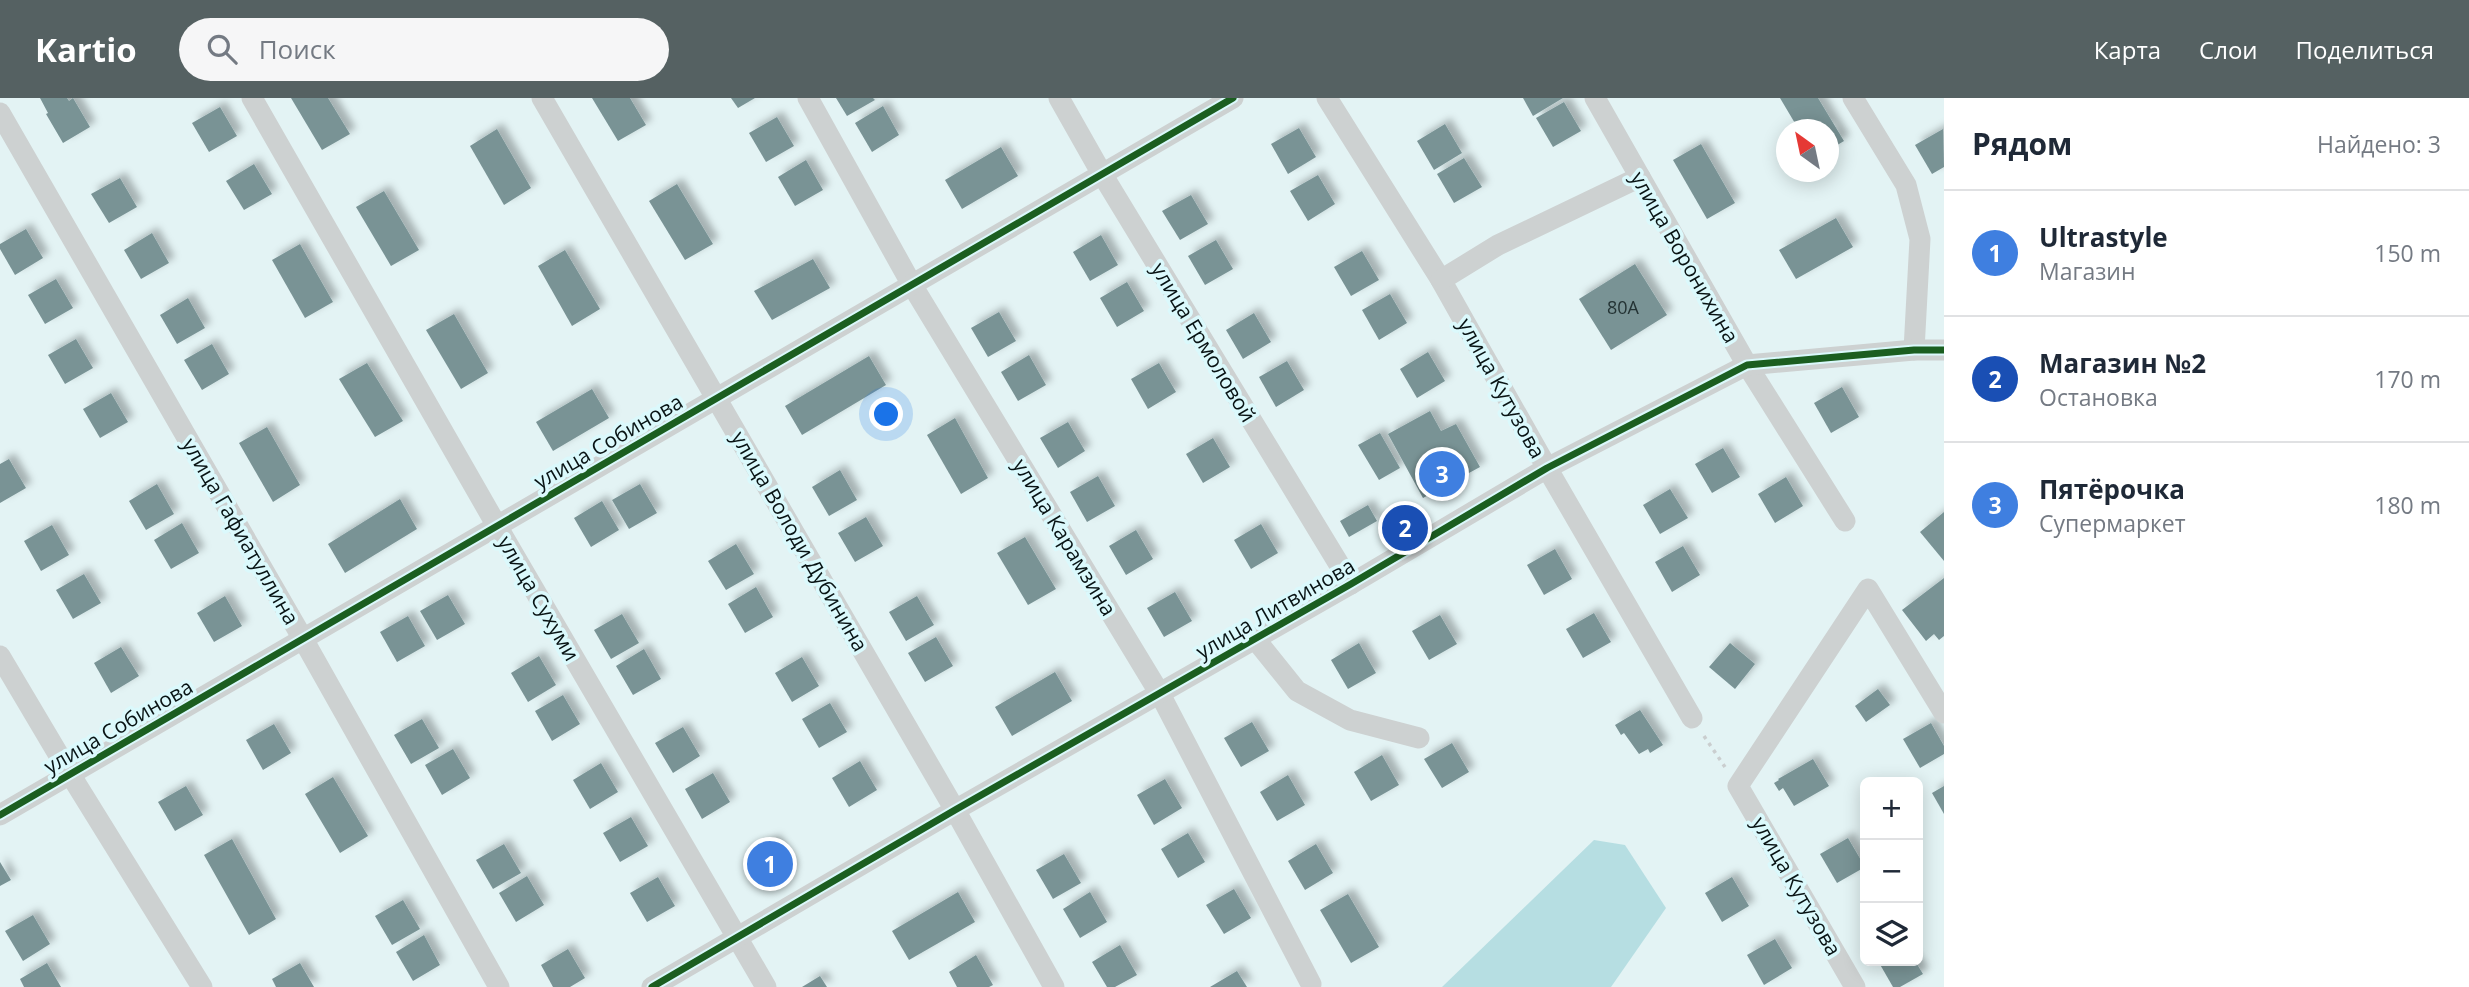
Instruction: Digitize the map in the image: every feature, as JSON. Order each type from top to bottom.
[{"type":"street","name":"улица Сухуми","points":[[252,98],[765,987]]},
{"type":"street","name":"улица Володи Дубинина","points":[[542,98],[718,398],[1054,987]]},
{"type":"street","name":"улица Карамзина","points":[[808,98],[912,285],[1160,694],[1311,984]]},
{"type":"street","name":"улица Ермоловой","points":[[1059,98],[1102,174],[1351,584]]},
{"type":"street","name":"улица Собинова","points":[[0,815],[1233,98]]},
{"type":"street","name":"улица Кутузова","points":[[1327,98],[1441,280],[1546,468],[1692,718]]},
{"type":"street","name":"улица Воронихина","points":[[1595,98],[1747,365],[1844,521]]},
{"type":"street","points":[[1853,98],[1906,185],[1920,239],[1914,350]]},
{"type":"street","name":"улица Гафиатуллина","points":[[0,113],[303,639],[499,987]]},
{"type":"street","points":[[1441,280],[1498,245],[1640,177]]},
{"type":"street","name":"улица Литвинова","points":[[652,987],[1351,584],[1546,468],[1747,365],[1914,350],[1944,350]]},
{"type":"street","points":[[1738,786],[1868,589],[1944,713]]},
{"type":"street","points":[[1255,639],[1297,691],[1350,720],[1419,738]]},
{"type":"street","points":[[0,656],[202,987]]},
{"type":"street","name":"улица Кутузова","points":[[1738,786],[1855,987]]},
{"type":"path","points":[[1692,718],[1738,786]]},
{"type":"shaded area","points":[[1594,840],[1625,845],[1666,908],[1611,987],[1442,987]]},
{"type":"building","points":[[40,98],[67,98],[69,101],[73,98],[90,127],[63,143]]},
{"type":"building","points":[[291,98],[328,98],[350,134],[322,150]]},
{"type":"building","points":[[592,98],[630,98],[646,125],[618,141]]},
{"type":"building","points":[[731,98],[755,98],[738,108]]},
{"type":"building","points":[[836,98],[873,98],[875,100],[847,116]]},
{"type":"building","points":[[1523,98],[1563,98],[1533,116]]},
{"type":"building","points":[[1780,98],[1818,98],[1831,119],[1792,119]]},
{"type":"building","points":[[1564,102],[1581,131],[1553,147],[1536,118]]},
{"type":"building","points":[[883,106],[899,135],[872,152],[855,123]]},
{"type":"building","points":[[220,107],[237,136],[209,152],[192,123]]},
{"type":"building","points":[[777,117],[794,146],[766,162],[749,133]]},
{"type":"building","points":[[1445,124],[1462,153],[1434,170],[1417,141]]},
{"type":"building","points":[[1299,128],[1316,157],[1288,174],[1271,144]]},
{"type":"building","points":[[497,129],[531,188],[504,205],[470,146]]},
{"type":"building","points":[[1943,129],[1944,167],[1932,174],[1915,145]]},
{"type":"building","points":[[1701,144],[1735,203],[1707,219],[1673,160]]},
{"type":"building","points":[[1001,147],[1018,176],[962,209],[945,180]]},
{"type":"building","points":[[1464,158],[1482,187],[1454,203],[1437,174]]},
{"type":"building","points":[[806,160],[823,190],[795,206],[778,177]]},
{"type":"building","points":[[254,164],[272,194],[244,210],[226,181]]},
{"type":"building","points":[[1318,175],[1335,204],[1308,221],[1290,191]]},
{"type":"building","points":[[120,178],[137,207],[109,223],[91,194]]},
{"type":"building","points":[[677,184],[713,244],[685,260],[649,201]]},
{"type":"building","points":[[384,191],[419,250],[391,266],[356,207]]},
{"type":"building","points":[[1191,195],[1208,224],[1180,240],[1162,211]]},
{"type":"building","points":[[1836,218],[1853,247],[1796,279],[1779,250]]},
{"type":"building","points":[[26,229],[43,258],[15,275],[0,249],[0,244]]},
{"type":"building","points":[[152,233],[169,263],[141,279],[124,250]]},
{"type":"building","points":[[1101,235],[1118,265],[1090,281],[1073,252]]},
{"type":"building","points":[[1216,240],[1233,269],[1205,285],[1188,256]]},
{"type":"building","points":[[300,244],[333,302],[305,318],[272,260]]},
{"type":"building","points":[[565,250],[600,309],[572,326],[538,266]]},
{"type":"building","points":[[1362,251],[1379,280],[1351,296],[1334,267]]},
{"type":"building","points":[[813,259],[830,288],[772,320],[754,291]]},
{"type":"building","points":[[1635,264],[1667,315],[1611,350],[1579,299]]},
{"type":"building","points":[[56,279],[73,308],[45,324],[28,295]]},
{"type":"building","points":[[1127,282],[1144,311],[1117,327],[1100,298]]},
{"type":"building","points":[[1390,294],[1407,323],[1379,340],[1362,310]]},
{"type":"building","points":[[188,298],[205,328],[177,344],[160,315]]},
{"type":"building","points":[[999,312],[1016,341],[988,357],[971,328]]},
{"type":"building","points":[[1254,313],[1271,342],[1243,359],[1226,330]]},
{"type":"building","points":[[454,314],[488,373],[461,389],[426,330]]},
{"type":"building","points":[[76,339],[93,368],[65,384],[48,355]]},
{"type":"building","points":[[212,344],[229,374],[202,390],[184,360]]},
{"type":"building","points":[[1428,352],[1445,381],[1417,398],[1400,369]]},
{"type":"building","points":[[1029,355],[1046,385],[1018,401],[1001,372]]},
{"type":"building","points":[[869,356],[886,385],[802,435],[785,406]]},
{"type":"building","points":[[1287,361],[1304,390],[1276,407],[1259,377]]},
{"type":"building","points":[[367,363],[403,421],[375,437],[339,379]]},
{"type":"building","points":[[1159,363],[1176,392],[1148,409],[1131,379]]},
{"type":"building","points":[[1842,387],[1859,417],[1831,433],[1814,403]]},
{"type":"building","points":[[592,389],[609,418],[553,451],[536,422]]},
{"type":"building","points":[[111,393],[128,422],[100,438],[83,409]]},
{"type":"building","points":[[1430,411],[1441,431],[1456,424],[1480,467],[1423,498],[1388,434]]},
{"type":"building","points":[[955,418],[988,478],[961,494],[927,435]]},
{"type":"building","points":[[1068,422],[1085,451],[1058,468],[1040,438]]},
{"type":"building","points":[[267,427],[300,485],[273,502],[239,443]]},
{"type":"building","points":[[1380,433],[1400,468],[1379,480],[1358,445]]},
{"type":"building","points":[[1213,438],[1230,467],[1203,483],[1186,454]]},
{"type":"building","points":[[1723,448],[1740,477],[1712,493],[1695,464]]},
{"type":"building","points":[[9,459],[26,488],[0,503],[0,464]]},
{"type":"building","points":[[840,470],[857,500],[829,516],[812,487]]},
{"type":"building","points":[[1098,476],[1115,506],[1087,522],[1070,492]]},
{"type":"building","points":[[1786,477],[1803,506],[1775,523],[1758,494]]},
{"type":"building","points":[[157,484],[174,514],[146,530],[129,501]]},
{"type":"building","points":[[640,484],[657,513],[629,529],[612,500]]},
{"type":"building","points":[[1670,489],[1688,518],[1660,534],[1643,505]]},
{"type":"building","points":[[400,499],[417,529],[345,573],[328,544]]},
{"type":"building","points":[[602,501],[619,530],[591,547],[574,518]]},
{"type":"building","points":[[1368,505],[1377,521],[1349,537],[1340,521]]},
{"type":"building","points":[[1944,512],[1944,561],[1920,532]]},
{"type":"building","points":[[866,517],[883,546],[855,562],[838,533]]},
{"type":"building","points":[[182,523],[199,553],[171,569],[154,540]]},
{"type":"building","points":[[1261,524],[1278,553],[1251,569],[1234,540]]},
{"type":"building","points":[[52,525],[69,555],[41,571],[24,541]]},
{"type":"building","points":[[1136,530],[1153,559],[1126,575],[1109,546]]},
{"type":"building","points":[[1025,537],[1056,589],[1028,605],[997,553]]},
{"type":"building","points":[[736,544],[754,574],[726,590],[708,561]]},
{"type":"building","points":[[1683,546],[1700,575],[1672,592],[1655,562]]},
{"type":"building","points":[[1555,549],[1572,579],[1544,595],[1527,565]]},
{"type":"building","points":[[84,574],[101,603],[73,619],[56,590]]},
{"type":"building","points":[[1944,578],[1944,636],[1939,640],[1934,634],[1926,641],[1902,610]]},
{"type":"building","points":[[756,587],[773,617],[745,633],[728,604]]},
{"type":"building","points":[[1175,592],[1192,621],[1164,637],[1147,608]]},
{"type":"building","points":[[448,595],[465,624],[437,640],[420,611]]},
{"type":"building","points":[[225,596],[242,626],[214,642],[197,613]]},
{"type":"building","points":[[917,596],[934,625],[906,641],[889,612]]},
{"type":"building","points":[[1594,613],[1611,642],[1583,658],[1566,629]]},
{"type":"building","points":[[622,614],[639,643],[611,659],[594,630]]},
{"type":"building","points":[[1440,615],[1457,644],[1429,660],[1412,631]]},
{"type":"building","points":[[408,616],[425,646],[397,662],[380,632]]},
{"type":"building","points":[[936,637],[953,666],[925,682],[908,653]]},
{"type":"building","points":[[1359,643],[1376,673],[1348,689],[1331,660]]},
{"type":"building","points":[[1730,643],[1755,664],[1735,689],[1709,667]]},
{"type":"building","points":[[121,647],[139,676],[111,693],[94,663]]},
{"type":"building","points":[[644,649],[661,679],[633,695],[616,666]]},
{"type":"building","points":[[539,656],[556,685],[528,702],[511,673]]},
{"type":"building","points":[[802,657],[819,686],[792,702],[775,673]]},
{"type":"building","points":[[1055,672],[1072,701],[1012,736],[995,707]]},
{"type":"building","points":[[1878,689],[1890,705],[1866,722],[1855,706]]},
{"type":"building","points":[[563,695],[580,724],[552,741],[535,711]]},
{"type":"building","points":[[830,703],[847,732],[819,748],[802,719]]},
{"type":"building","points":[[1640,710],[1663,745],[1650,753],[1648,749],[1639,754],[1615,725]]},
{"type":"building","points":[[422,719],[439,748],[411,764],[394,735]]},
{"type":"building","points":[[1252,722],[1269,751],[1241,767],[1224,738]]},
{"type":"building","points":[[1931,723],[1944,746],[1944,754],[1920,768],[1903,739]]},
{"type":"building","points":[[274,724],[291,753],[263,770],[246,740]]},
{"type":"building","points":[[683,727],[700,756],[673,773],[655,743]]},
{"type":"building","points":[[1452,743],[1469,772],[1442,788],[1424,759]]},
{"type":"building","points":[[453,749],[470,778],[442,795],[425,765]]},
{"type":"building","points":[[1382,755],[1399,785],[1371,801],[1354,772]]},
{"type":"building","points":[[1813,759],[1829,786],[1794,806],[1783,788],[1779,791],[1774,783]]},
{"type":"building","points":[[860,761],[877,790],[849,807],[832,778]]},
{"type":"building","points":[[601,763],[618,792],[590,809],[573,780]]},
{"type":"building","points":[[713,773],[730,802],[702,819],[685,789]]},
{"type":"building","points":[[1288,775],[1305,805],[1277,821],[1260,792]]},
{"type":"building","points":[[333,777],[368,836],[340,853],[305,794]]},
{"type":"building","points":[[1165,779],[1182,808],[1154,825],[1137,795]]},
{"type":"building","points":[[186,786],[203,815],[175,831],[158,802]]},
{"type":"building","points":[[1944,786],[1944,814],[1932,793]]},
{"type":"building","points":[[631,817],[648,846],[620,862],[603,833]]},
{"type":"building","points":[[1188,833],[1205,862],[1178,878],[1161,849]]},
{"type":"building","points":[[1848,838],[1860,858],[1860,870],[1837,883],[1820,854]]},
{"type":"building","points":[[232,839],[276,919],[249,935],[204,855]]},
{"type":"building","points":[[774,840],[791,869],[763,885],[746,856]]},
{"type":"building","points":[[504,844],[521,873],[493,889],[476,860]]},
{"type":"building","points":[[1316,844],[1333,873],[1305,890],[1288,861]]},
{"type":"building","points":[[1064,854],[1081,883],[1053,899],[1036,870]]},
{"type":"building","points":[[0,862],[11,880],[0,886]]},
{"type":"building","points":[[527,876],[544,905],[516,922],[499,893]]},
{"type":"building","points":[[658,877],[675,906],[647,922],[630,893]]},
{"type":"building","points":[[1732,877],[1749,906],[1722,922],[1705,893]]},
{"type":"building","points":[[1234,889],[1251,918],[1224,934],[1206,905]]},
{"type":"building","points":[[958,892],[975,922],[909,960],[892,931]]},
{"type":"building","points":[[1090,892],[1107,922],[1080,938],[1063,909]]},
{"type":"building","points":[[1348,894],[1379,947],[1351,963],[1320,910]]},
{"type":"building","points":[[403,900],[420,929],[392,945],[375,916]]},
{"type":"building","points":[[33,915],[50,944],[23,961],[5,931]]},
{"type":"building","points":[[424,935],[440,965],[413,981],[396,952]]},
{"type":"building","points":[[1775,939],[1792,968],[1764,985],[1747,955]]},
{"type":"building","points":[[1120,945],[1137,975],[1115,987],[1107,987],[1092,962]]},
{"type":"building","points":[[568,949],[585,978],[570,987],[553,987],[541,965]]},
{"type":"building","points":[[976,955],[993,985],[957,987],[949,972]]},
{"type":"building","points":[[47,963],[61,987],[24,987],[20,979]]},
{"type":"building","points":[[300,963],[314,987],[276,987],[272,979]]},
{"type":"building","points":[[1881,966],[1918,966],[1923,974],[1900,987],[1893,987]]},
{"type":"building","points":[[1237,971],[1247,987],[1210,987]]},
{"type":"building","points":[[820,976],[827,987],[802,987]]},
{"type":"cycle path","points":[[0,815],[1233,98]]},
{"type":"cycle path","points":[[652,987],[1547,468],[1747,365],[1914,350],[1944,350]]},
{"type":"place","name":"Пятёрочка","points":[[1442,474]]},
{"type":"place","name":"Магазин №2","points":[[1405,528]]},
{"type":"place","name":"Ultrastyle","points":[[770,864]]}]
